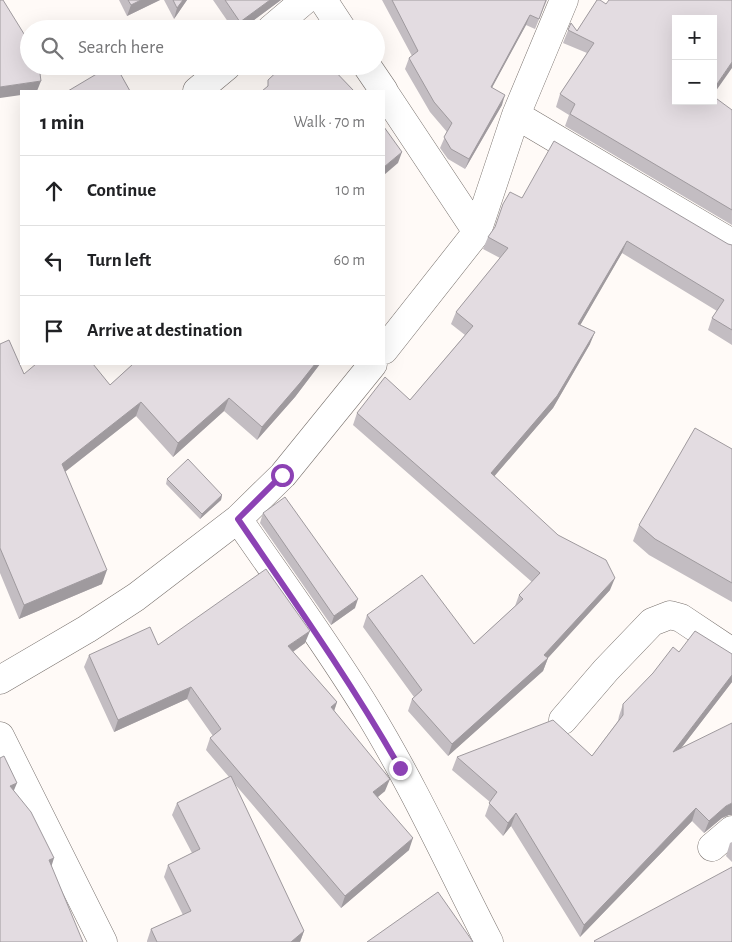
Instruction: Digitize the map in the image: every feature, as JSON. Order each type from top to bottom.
[{"type":"street","points":[[282,20],[305,0]]},
{"type":"street","points":[[323,0],[336,20]]},
{"type":"street","points":[[385,349],[477,232],[516,115],[564,0]]},
{"type":"street","points":[[198,90],[216,75]]},
{"type":"street","points":[[373,75],[383,90]]},
{"type":"street","points":[[385,93],[477,232]]},
{"type":"street","points":[[516,115],[732,242]]},
{"type":"street","points":[[0,680],[87,629],[136,597],[238,519],[282,475],[372,365]]},
{"type":"street","points":[[238,519],[369,714],[400,768],[489,942]]},
{"type":"street","points":[[563,720],[606,670],[652,622],[670,615],[681,618],[732,652]]},
{"type":"street","points":[[0,736],[103,942]]},
{"type":"street","points":[[712,847],[732,830]]},
{"type":"building","points":[[0,0],[3,0],[20,27],[20,75],[40,75],[41,81],[0,87]]},
{"type":"building","points":[[128,0],[141,0],[131,5]]},
{"type":"building","points":[[173,0],[183,0],[177,8]]},
{"type":"building","points":[[225,0],[270,0],[243,20],[239,20]]},
{"type":"building","points":[[392,0],[546,0],[539,19],[530,15],[491,87],[505,95],[469,159],[451,149],[444,137],[452,123],[434,102],[409,58],[418,51]]},
{"type":"building","points":[[597,0],[606,4],[609,0],[732,0],[732,62],[717,84],[717,15],[672,15],[672,105],[717,105],[717,99],[732,110],[732,210],[570,114],[575,104],[560,94],[594,43],[568,30],[571,23],[577,31]]},
{"type":"building","points":[[95,75],[121,75],[129,90],[70,90]]},
{"type":"building","points":[[273,75],[339,75],[353,90],[263,90],[268,86],[268,80]]},
{"type":"building","points":[[385,128],[402,152],[385,166]]},
{"type":"building","points":[[554,141],[732,245],[732,330],[712,318],[724,300],[627,241],[578,324],[595,332],[557,396],[491,473],[558,535],[606,560],[615,578],[544,655],[548,658],[452,744],[412,699],[422,690],[367,615],[422,575],[474,644],[523,599],[519,595],[540,573],[357,413],[385,377],[410,400],[473,326],[456,312],[508,248],[488,237],[495,227],[503,204],[510,192],[522,198]]},
{"type":"building","points":[[9,340],[24,374],[35,365],[94,365],[110,385],[132,365],[314,365],[262,427],[229,398],[178,443],[141,402],[62,464],[107,570],[24,605],[0,548],[0,344]]},
{"type":"building","points":[[695,428],[732,449],[732,583],[655,539],[639,525]]},
{"type":"building","points":[[188,459],[222,495],[202,514],[167,479]]},
{"type":"building","points":[[285,497],[358,599],[334,616],[263,513]]},
{"type":"building","points":[[266,569],[310,631],[288,646],[337,702],[331,707],[390,779],[373,792],[413,838],[345,896],[210,738],[221,729],[191,687],[118,720],[89,655],[150,627],[158,645]]},
{"type":"building","points":[[695,631],[732,654],[732,675],[673,752],[732,723],[732,803],[709,821],[696,808],[584,925],[516,813],[508,823],[489,803],[497,792],[457,757],[553,720],[592,756],[623,715],[623,704],[653,673],[673,647],[679,652]]},
{"type":"building","points":[[4,756],[17,783],[10,786],[31,812],[54,858],[49,860],[83,942],[0,942],[0,758]]},
{"type":"building","points":[[231,776],[304,931],[291,942],[157,942],[151,929],[191,911],[168,865],[200,849],[177,803]]},
{"type":"building","points":[[732,867],[732,942],[594,941]]},
{"type":"building","points":[[438,892],[473,942],[367,942]]},
{"type":"route","points":[[282,475],[238,519],[339,667],[400,768]]}]
